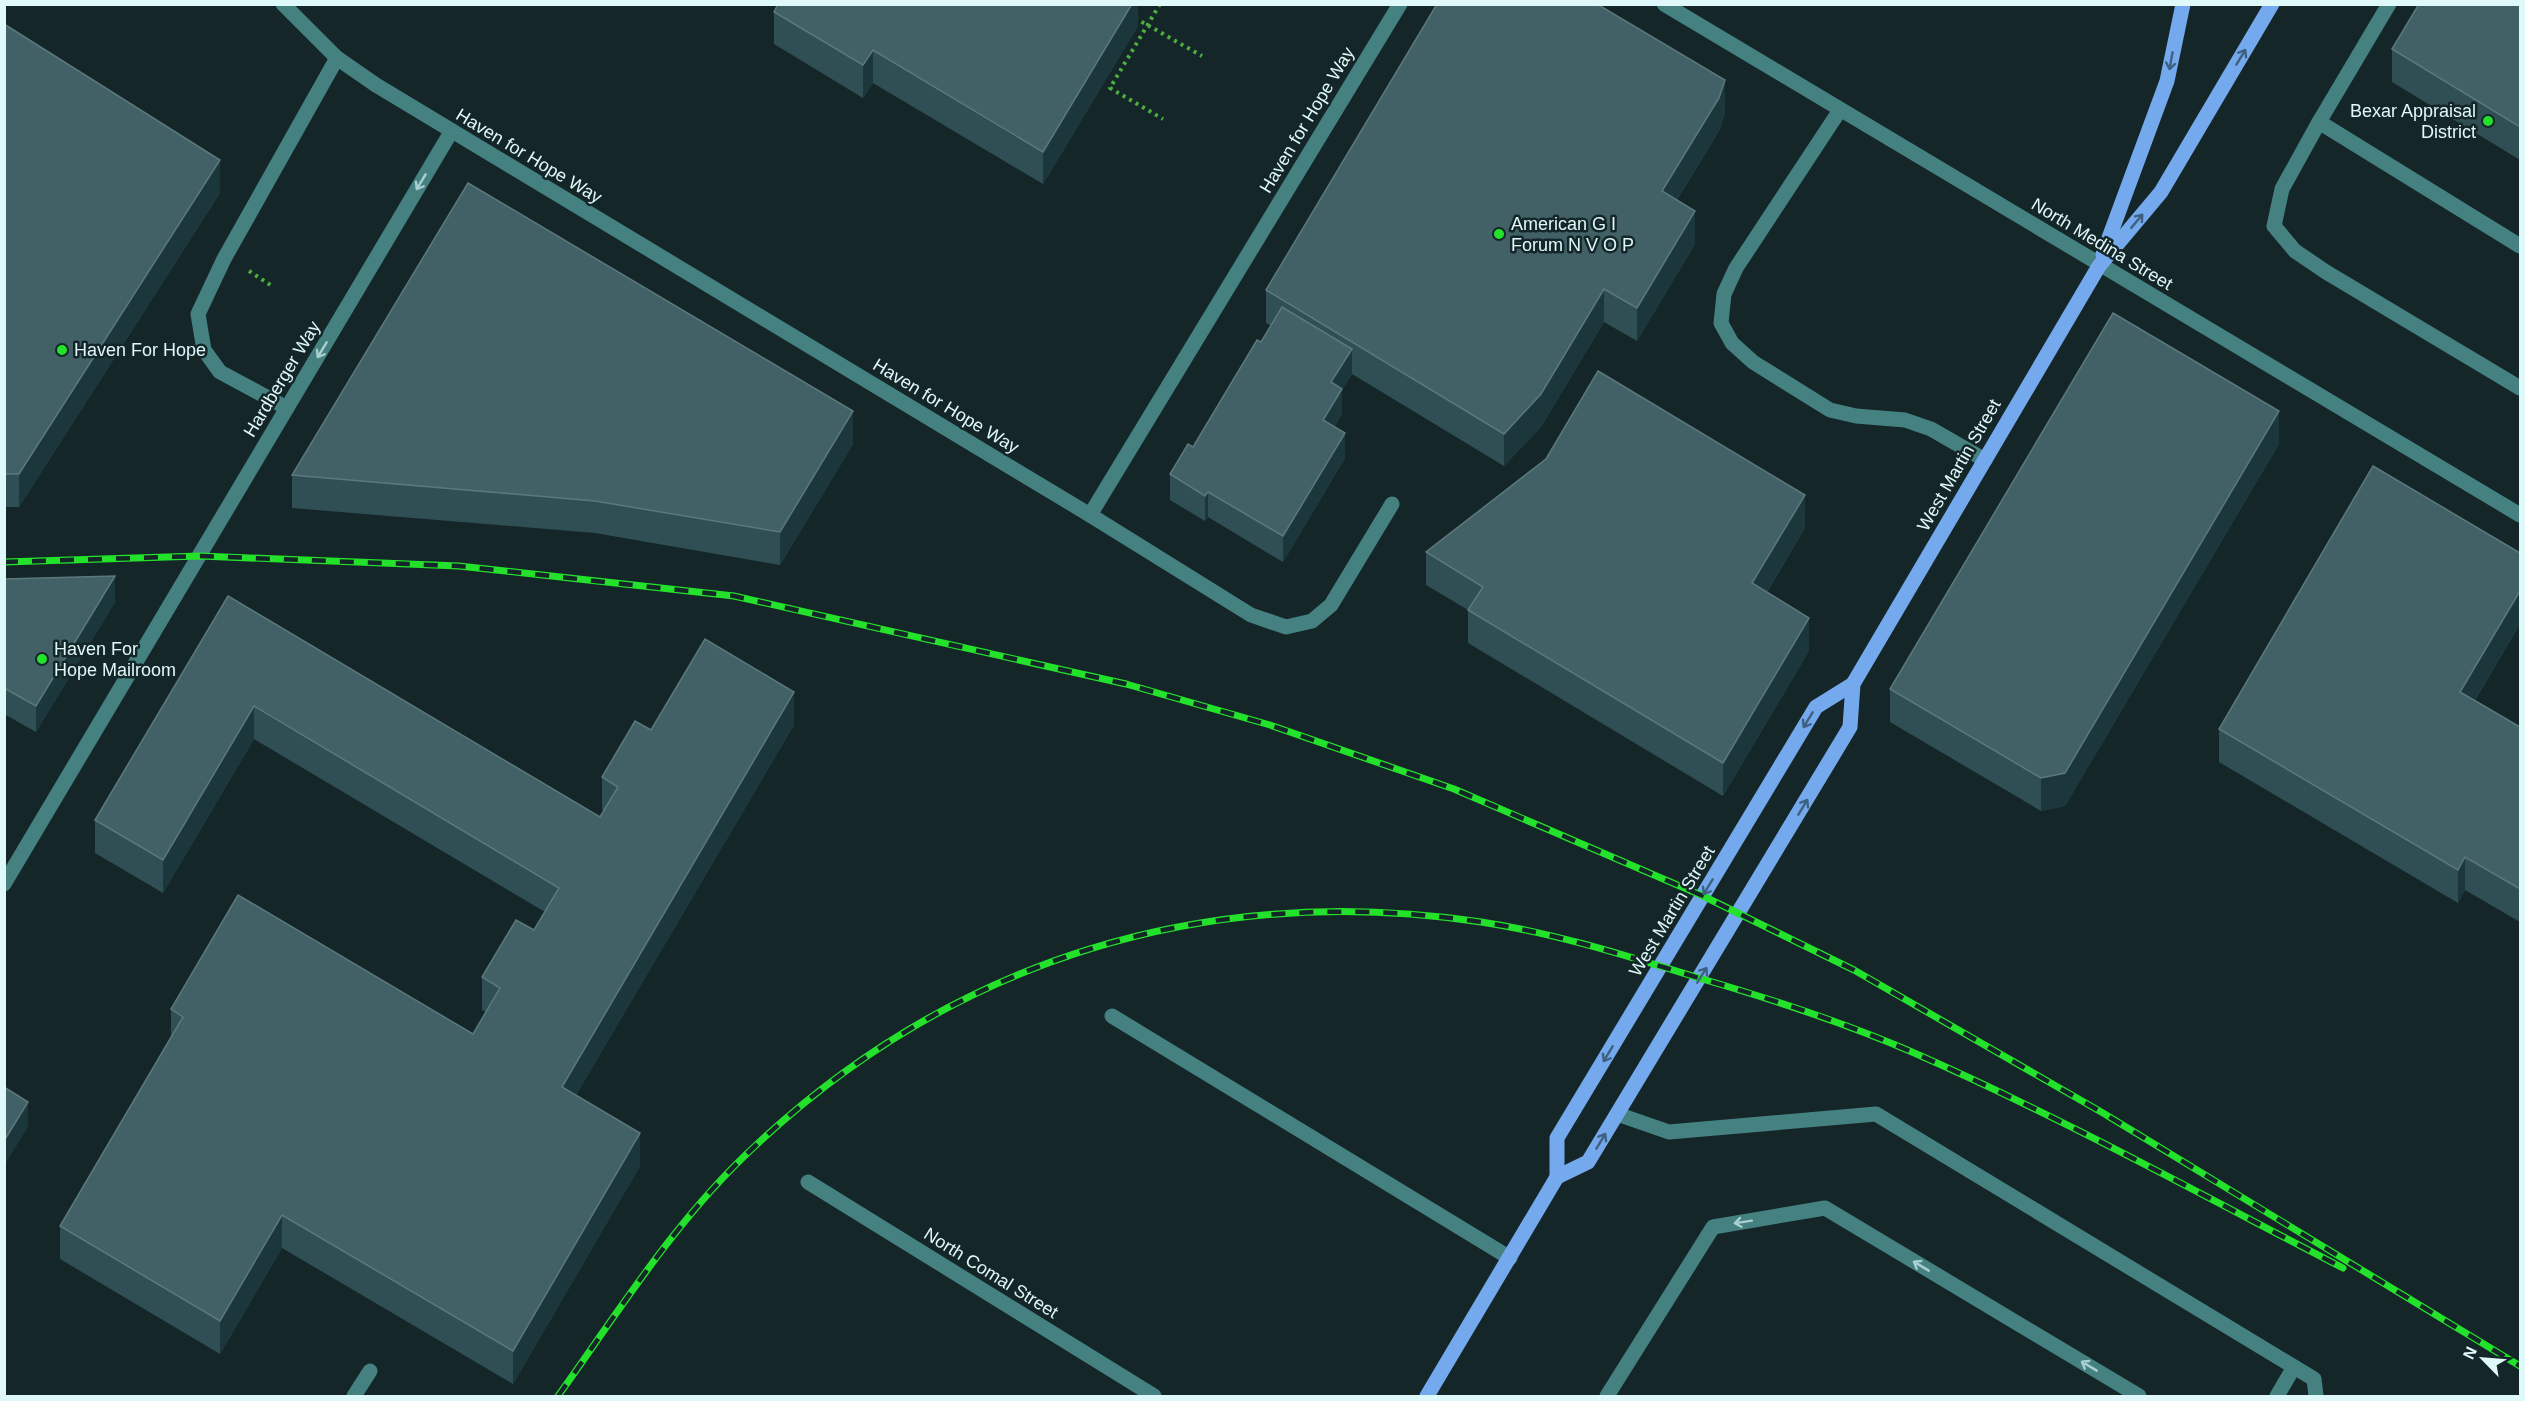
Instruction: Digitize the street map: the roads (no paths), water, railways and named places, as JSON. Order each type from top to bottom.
[{"type":"main road","name":"West Martin Street","points":[[2099,266],[2167,81],[2184,4]]},
{"type":"main road","name":"West Martin Street","points":[[1853,684],[1816,707],[1557,1138],[1557,1177],[1588,1162],[1850,727],[1853,684],[2099,266],[2161,192],[2272,4]]},
{"type":"main road","points":[[1427,1396],[1557,1177]]},
{"type":"street","name":"Haven for Hope Way","points":[[283,4],[337,58],[451,132],[1090,515],[1400,4]]},
{"type":"street","name":"North Medina Street","points":[[1664,4],[2099,266],[2520,515]]},
{"type":"street","points":[[2389,4],[2282,189],[2274,226],[2295,251],[2326,272],[2520,388]]},
{"type":"street","points":[[287,408],[220,372],[204,350],[198,314],[224,258],[337,58]]},
{"type":"street","points":[[1839,110],[1736,268],[1724,294],[1722,323],[1732,343],[1753,362],[1830,410],[1856,416],[1905,420],[1931,429],[1985,460]]},
{"type":"street","points":[[2319,122],[2520,246]]},
{"type":"street","name":"Hardberger Way","points":[[4,884],[451,132]]},
{"type":"street","points":[[1090,515],[1251,615],[1286,627],[1312,621],[1331,605],[1392,504]]},
{"type":"street","points":[[1112,1016],[1510,1258]]},
{"type":"street","points":[[1617,1114],[1669,1132],[1875,1114],[2314,1379],[2316,1396]]},
{"type":"street","name":"North Comal Street","points":[[808,1182],[1154,1396]]},
{"type":"street","points":[[1607,1396],[1713,1227],[1825,1208],[2139,1396]]},
{"type":"street","points":[[2277,1396],[2294,1367]]},
{"type":"street","points":[[354,1396],[370,1371]]},
{"type":"railway","points":[[4,562],[200,556],[459,566],[734,596],[1126,684],[1270,725],[1454,789],[1703,896],[1854,970],[2103,1113],[2520,1366]]},
{"type":"railway","points":[[558,1396],[674,1235],[726,1175],[754,1147],[832,1081],[914,1026],[1001,982],[1091,949],[1184,926],[1281,914],[1380,912],[1481,922],[1564,939],[1753,994],[1860,1031],[2021,1102],[2343,1268]]},
{"type":"place","name":"Bexar Appraisal District","points":[[2488,121]]},
{"type":"place","name":"American G I Forum N V O P","points":[[1499,234]]},
{"type":"place","name":"Haven For Hope","points":[[62,350]]},
{"type":"place","name":"Haven For Hope Mailroom","points":[[42,659]]}]
